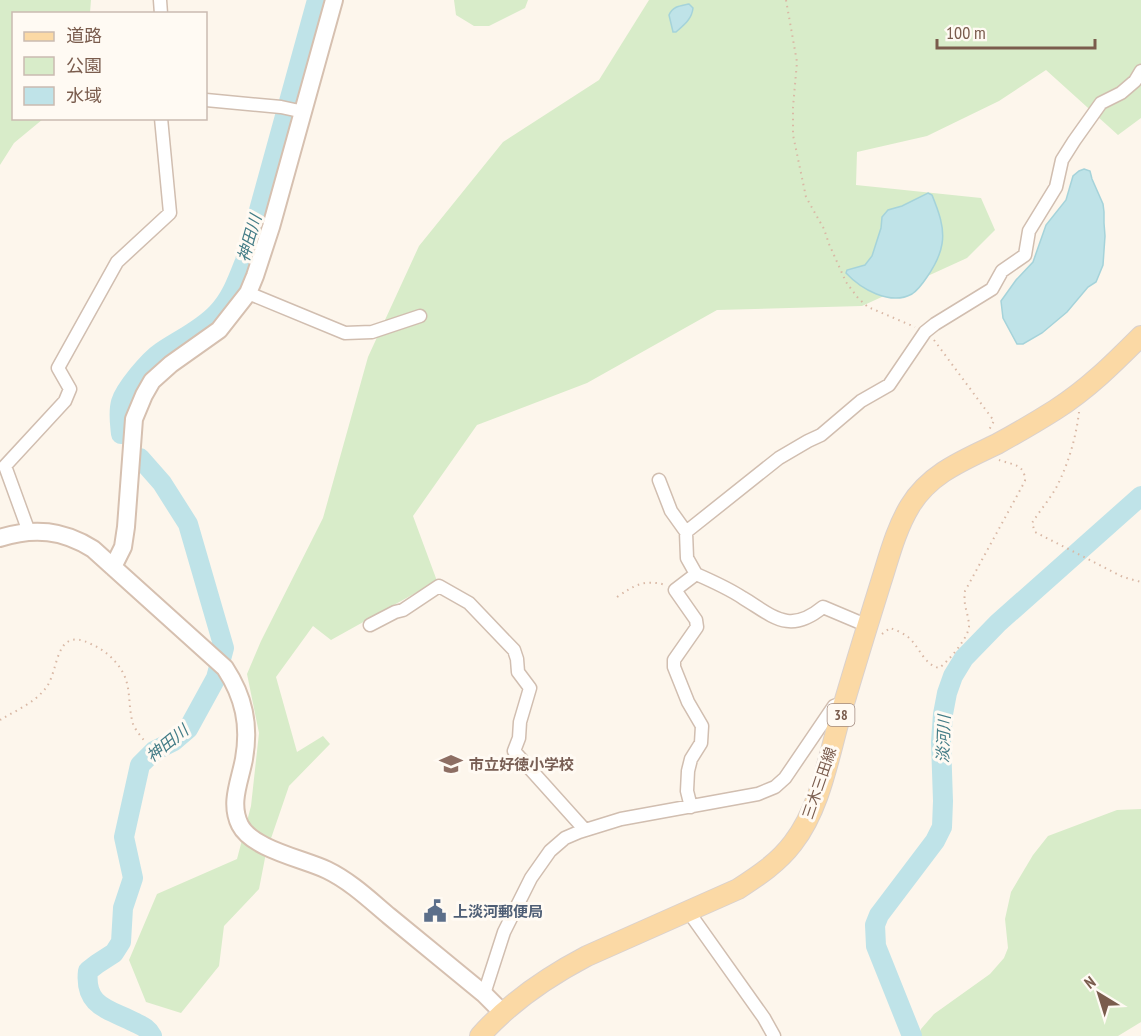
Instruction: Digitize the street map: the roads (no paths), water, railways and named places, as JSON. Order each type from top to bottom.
[{"type":"main road","name":"三木三田線","points":[[480,1036],[502,1012],[562,968],[738,889],[777,861],[794,842],[808,818],[819,790],[845,702],[874,631],[891,553],[909,506],[942,471],[1026,428],[1083,391],[1141,336]]},
{"type":"street","points":[[113,567],[123,547],[126,527],[134,419],[152,381],[171,364],[219,330],[249,293],[271,227],[293,110],[334,0]]},
{"type":"street","points":[[686,532],[779,458],[821,435],[861,401],[889,386],[925,332],[992,289],[1002,271],[1025,255],[1029,231],[1056,187],[1062,160],[1074,141],[1101,103],[1121,93],[1135,81],[1141,71]]},
{"type":"street","points":[[207,100],[293,110]]},
{"type":"street","points":[[29,531],[4,466],[65,401],[70,389],[58,368],[117,262],[170,213],[161,120]]},
{"type":"street","points":[[249,293],[345,333],[372,332],[420,315]]},
{"type":"street","points":[[659,480],[671,512],[686,532],[687,558],[696,574],[727,588],[773,618],[799,621],[823,607],[874,631]]},
{"type":"street","points":[[0,538],[29,531],[58,533],[81,541],[93,549],[225,668],[235,683],[243,703],[247,725],[244,759],[236,791],[235,810],[240,826],[259,844],[328,870],[356,889],[484,994],[502,1012]]},
{"type":"street","points":[[691,807],[687,791],[688,771],[701,743],[702,726],[688,702],[674,668],[674,660],[697,627],[696,620],[675,590],[696,574]]},
{"type":"street","points":[[370,624],[403,610],[438,586],[469,603],[514,650],[518,672],[530,688],[514,751],[585,830]]},
{"type":"street","points":[[484,994],[504,932],[531,878],[550,850],[565,838],[621,819],[758,794],[775,787],[785,778],[834,706],[845,702]]},
{"type":"street","points":[[688,911],[764,1018],[774,1036]]},
{"type":"water","points":[[689,4],[693,8],[689,19],[676,32],[673,32],[669,15],[677,7]]},
{"type":"water","points":[[1084,169],[1090,171],[1103,204],[1105,236],[1103,265],[1096,282],[1088,287],[1067,312],[1042,333],[1023,344],[1017,344],[1003,318],[1001,301],[1033,262],[1046,225],[1066,200],[1073,176]]},
{"type":"water","points":[[928,193],[932,195],[939,213],[943,238],[930,273],[918,288],[912,294],[903,297],[885,297],[868,290],[852,279],[846,273],[847,270],[865,265],[872,256],[882,217],[888,210]]},
{"type":"waterway","name":"神田川","points":[[121,434],[120,406],[123,396],[132,383],[156,356],[211,319],[226,302],[237,282],[245,261],[317,0]]},
{"type":"waterway","name":"神田川","points":[[140,458],[162,483],[188,524],[224,648],[216,678],[188,729],[174,741],[154,751],[140,765],[124,837],[133,878],[123,908],[121,942],[114,953],[88,971],[88,983],[94,999],[100,1005],[149,1031],[152,1036]]},
{"type":"waterway","name":"淡河川","points":[[912,1036],[876,946],[875,925],[879,915],[935,841],[942,827],[943,714],[953,676],[964,658],[998,623],[1141,496]]},
{"type":"place","name":"市立好徳小学校","points":[[451,764]]},
{"type":"place","name":"上淡河郵便局","points":[[435,911]]}]
